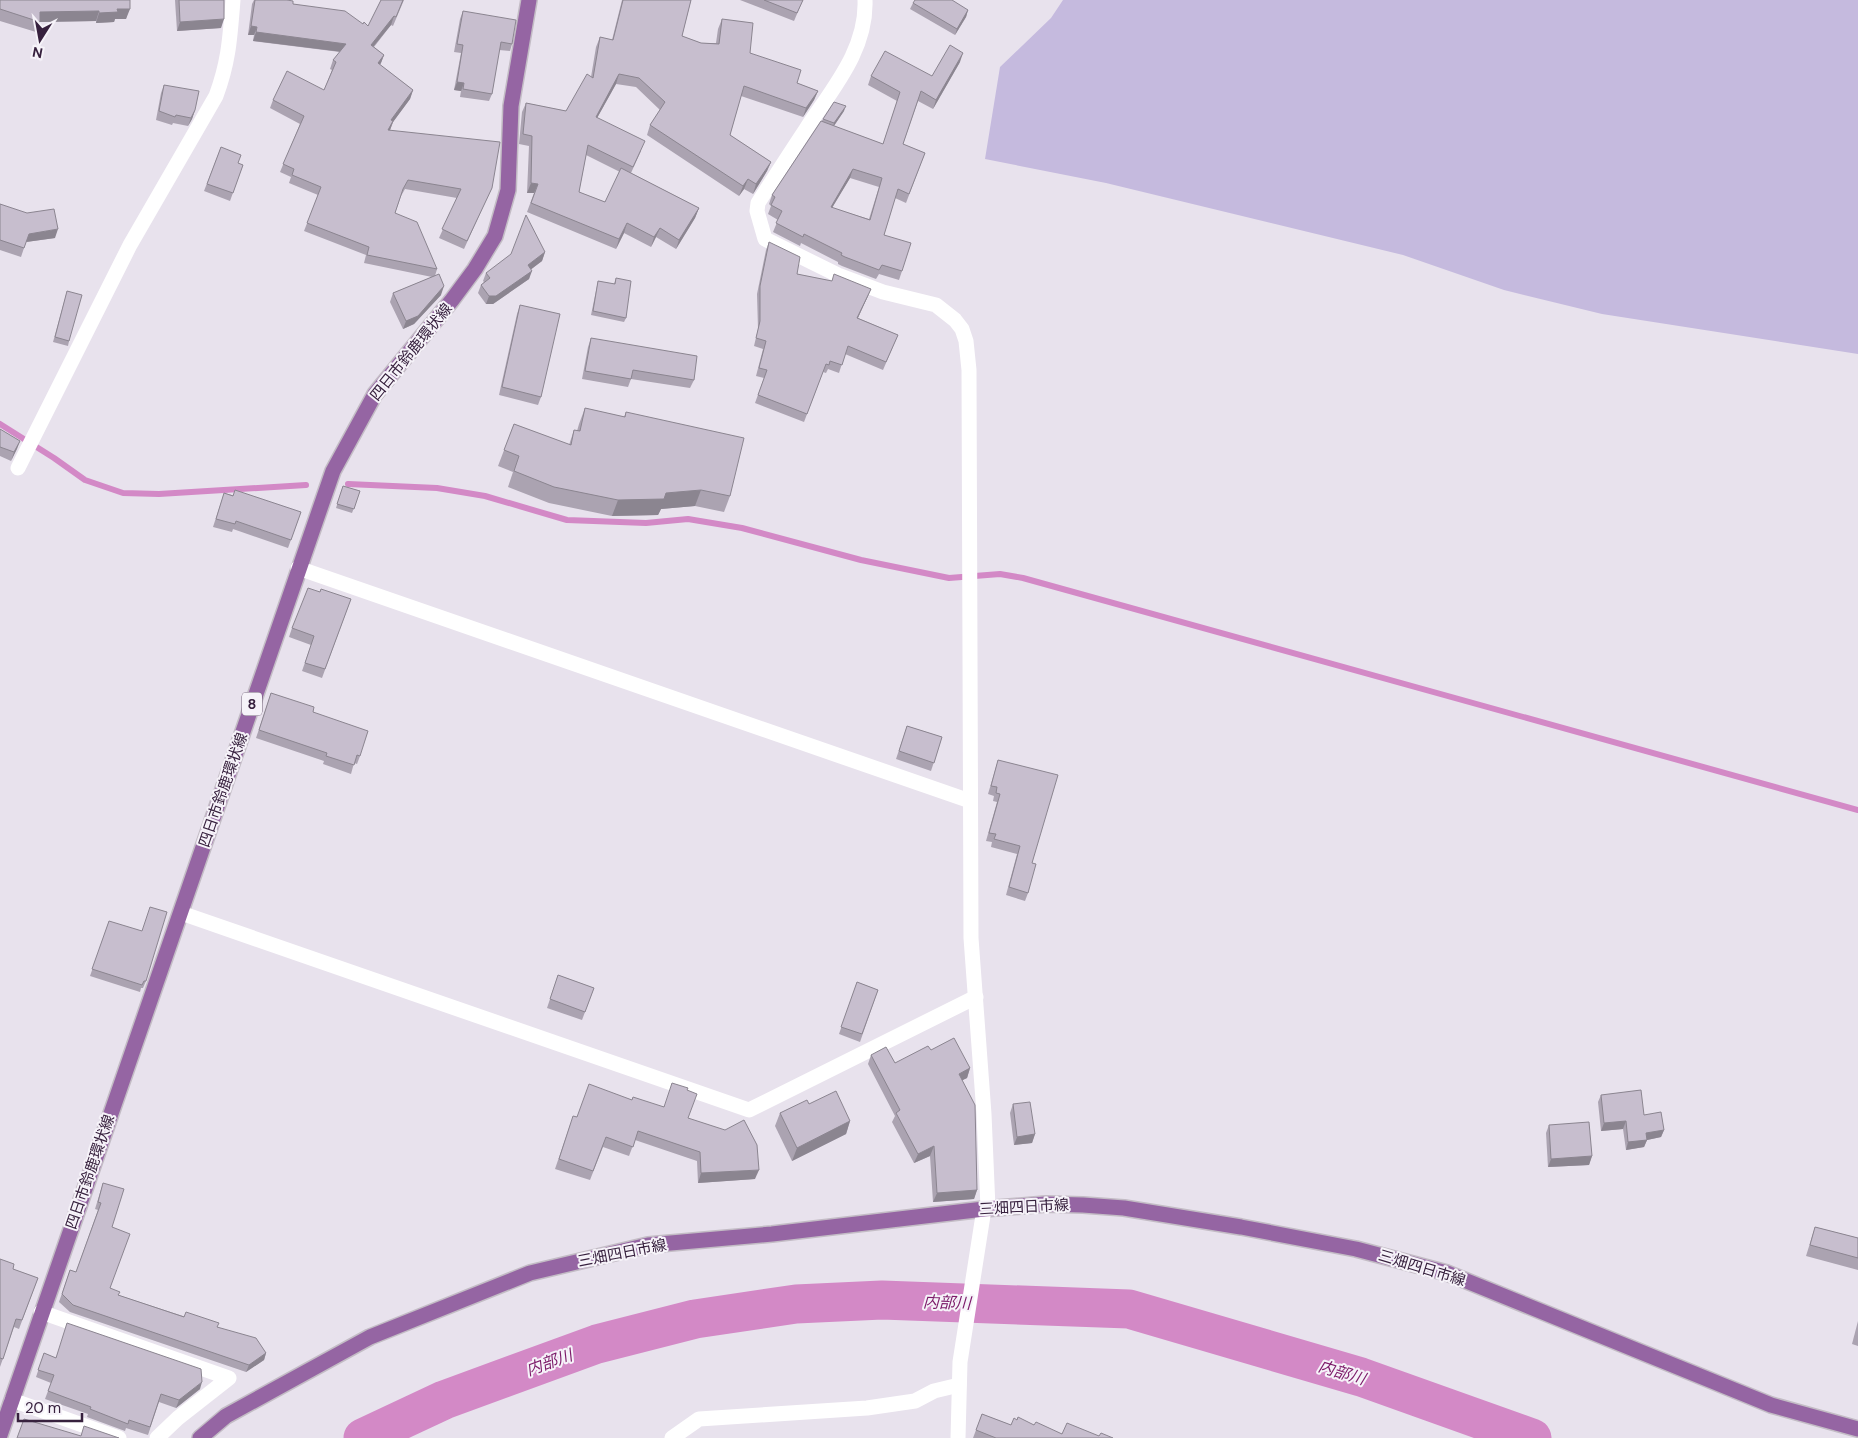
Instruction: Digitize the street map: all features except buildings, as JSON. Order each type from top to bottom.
[{"type":"main road","name":"四日市鈴鹿環状線","points":[[0,1435],[333,471],[375,394],[452,300],[475,269],[495,236],[508,190],[511,106],[529,0]]},
{"type":"main road","name":"三畑四日市線","points":[[200,1438],[226,1416],[370,1337],[530,1273],[648,1244],[772,1234],[986,1208],[1046,1204],[1124,1208],[1241,1226],[1398,1258],[1446,1273],[1771,1404],[1858,1429]]},
{"type":"street","points":[[18,468],[128,254],[130,245],[216,96],[225,72],[232,33],[233,0]]},
{"type":"street","points":[[865,0],[866,11],[859,41],[848,68],[758,203],[757,212],[765,239],[838,275],[883,292],[936,305],[955,320],[962,329],[966,341],[969,370],[971,938],[976,997],[986,1208],[960,1362],[958,1438]]},
{"type":"street","points":[[298,568],[970,801]]},
{"type":"street","points":[[181,913],[749,1110],[976,997]]},
{"type":"street","points":[[41,1312],[229,1378],[178,1418],[157,1438]]},
{"type":"street","points":[[672,1438],[699,1419],[867,1408],[915,1401],[934,1391],[959,1385]]},
{"type":"street","points":[[12,1400],[119,1438]]},
{"type":"shaded area","points":[[1063,0],[1858,0],[1858,354],[1602,314],[1504,290],[1403,255],[1106,183],[985,159],[1000,67],[1051,18]]},
{"type":"waterway","points":[[0,424],[85,480],[123,493],[159,494],[306,485]]},
{"type":"waterway","points":[[348,484],[437,488],[485,496],[567,520],[646,523],[688,519],[742,528],[861,560],[949,578],[1000,574],[1023,578],[1858,810]]},
{"type":"waterway","name":"内部川","points":[[363,1438],[444,1400],[597,1344],[695,1319],[796,1304],[882,1300],[1129,1309],[1361,1377],[1532,1438]]}]
